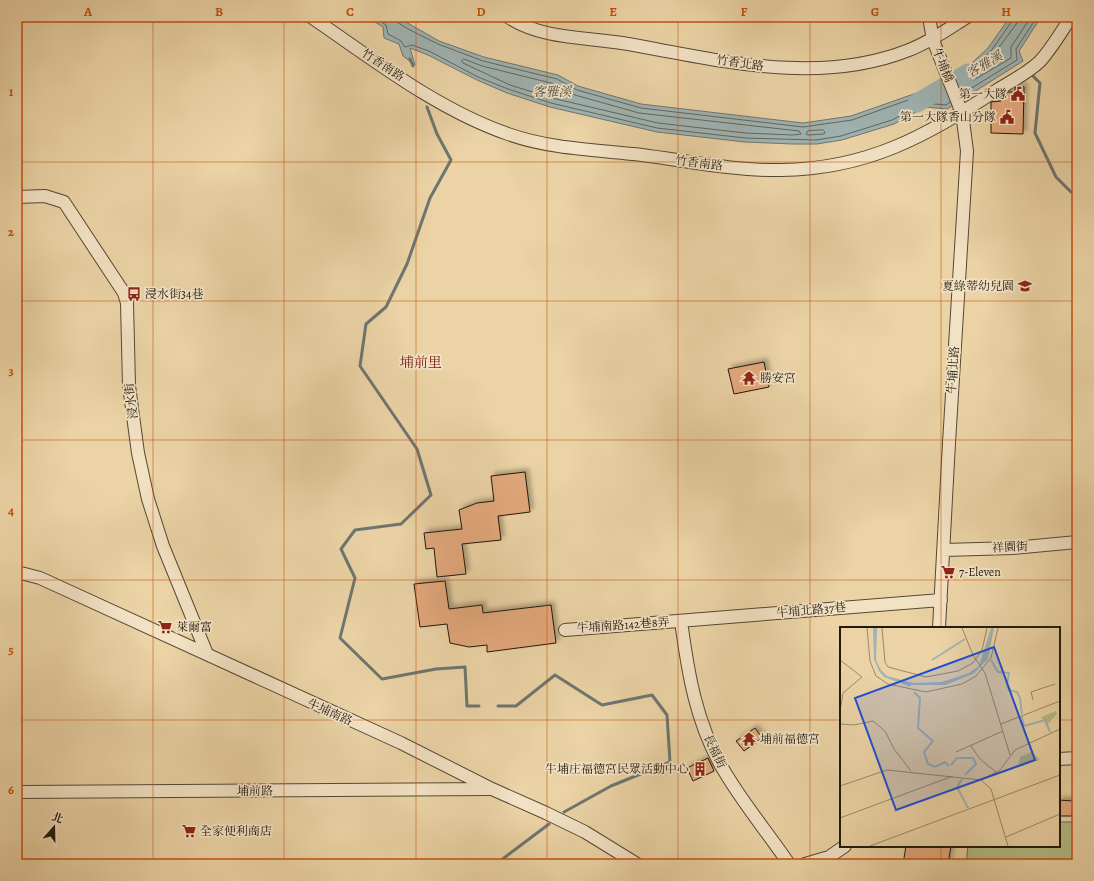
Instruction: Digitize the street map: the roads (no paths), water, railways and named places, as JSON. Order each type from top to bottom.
[{"type":"street","name":"竹香南路","points":[[311,17],[426,94],[465,116],[508,134],[540,143],[711,165],[787,170],[823,167],[866,158],[915,140],[962,113],[1041,61],[1071,17]]},
{"type":"street","name":"竹香北路","points":[[508,17],[546,34],[598,39],[743,64],[782,69],[854,65],[909,51],[933,40],[967,17]]},
{"type":"street","points":[[929,17],[933,40]]},
{"type":"street","name":"牛埔橋","points":[[933,40],[962,113]]},
{"type":"street","name":"牛埔北路","points":[[939,627],[968,151],[962,113]]},
{"type":"street","name":"浸水街","points":[[17,196],[45,196],[64,202],[124,293],[127,303],[129,386],[138,453],[145,484],[163,546],[207,654]]},
{"type":"street","name":"祥園街","points":[[944,550],[1013,548],[1077,542]]},
{"type":"street","name":"牛埔南路","points":[[17,572],[40,578],[400,743],[492,789],[585,832],[637,864]]},
{"type":"street","name":"牛埔北路37巷","points":[[681,621],[941,600]]},
{"type":"street","name":"牛埔南路142巷8弄","points":[[565,630],[681,621]]},
{"type":"street","name":"長福街","points":[[681,621],[692,690],[708,739],[723,770],[789,864]]},
{"type":"street","points":[[1060,759],[1077,758]]},
{"type":"street","name":"埔前路","points":[[17,792],[492,789]]},
{"type":"street","points":[[805,864],[829,857],[844,847]]},
{"type":"water","name":"客雅溪","points":[[367,17],[397,17],[439,41],[484,57],[558,75],[578,86],[641,104],[803,123],[851,116],[928,89],[942,91],[988,48],[1010,17],[1041,17],[1019,51],[1023,61],[947,109],[925,107],[894,124],[842,140],[817,144],[792,144],[745,142],[657,132],[550,107],[507,93],[477,80],[428,55],[410,48],[415,65],[403,56],[399,44],[384,38],[383,27]]},
{"type":"waterway","points":[[410,59],[413,66]]},
{"type":"waterway","name":"客雅溪","points":[[917,103],[968,73]]},
{"type":"waterway","points":[[1031,74],[1040,83],[1035,133],[1056,177],[1071,192],[1077,194]]},
{"type":"waterway","points":[[427,107],[437,134],[451,160],[430,198],[407,264],[386,307],[366,324],[360,366],[417,449],[431,495],[401,524],[355,530],[341,549],[355,578],[340,638],[382,679],[436,669],[465,667],[467,706],[479,706]]},
{"type":"waterway","points":[[498,706],[516,706],[555,675],[602,705],[652,695],[667,715],[670,762],[611,786],[564,812]]},
{"type":"waterway","points":[[496,864],[549,824]]},
{"type":"place","name":"第一大隊","points":[[1018,94]]},
{"type":"place","name":"第一大隊香山分隊","points":[[1007,117]]},
{"type":"place","name":"夏綠蒂幼兒園","points":[[1025,286]]},
{"type":"place","name":"浸水街34巷","points":[[134,294]]},
{"type":"place","name":"勝安宮","points":[[749,378]]},
{"type":"place","name":"7-Eleven","points":[[948,572]]},
{"type":"place","name":"萊爾富","points":[[165,627]]},
{"type":"place","name":"埔前福德宮","points":[[749,739]]},
{"type":"place","name":"牛埔庄福德宮民眾活動中心","points":[[700,769]]},
{"type":"place","name":"全家便利商店","points":[[189,831]]},
{"type":"district","name":"埔前里","points":[[421,362]]}]
